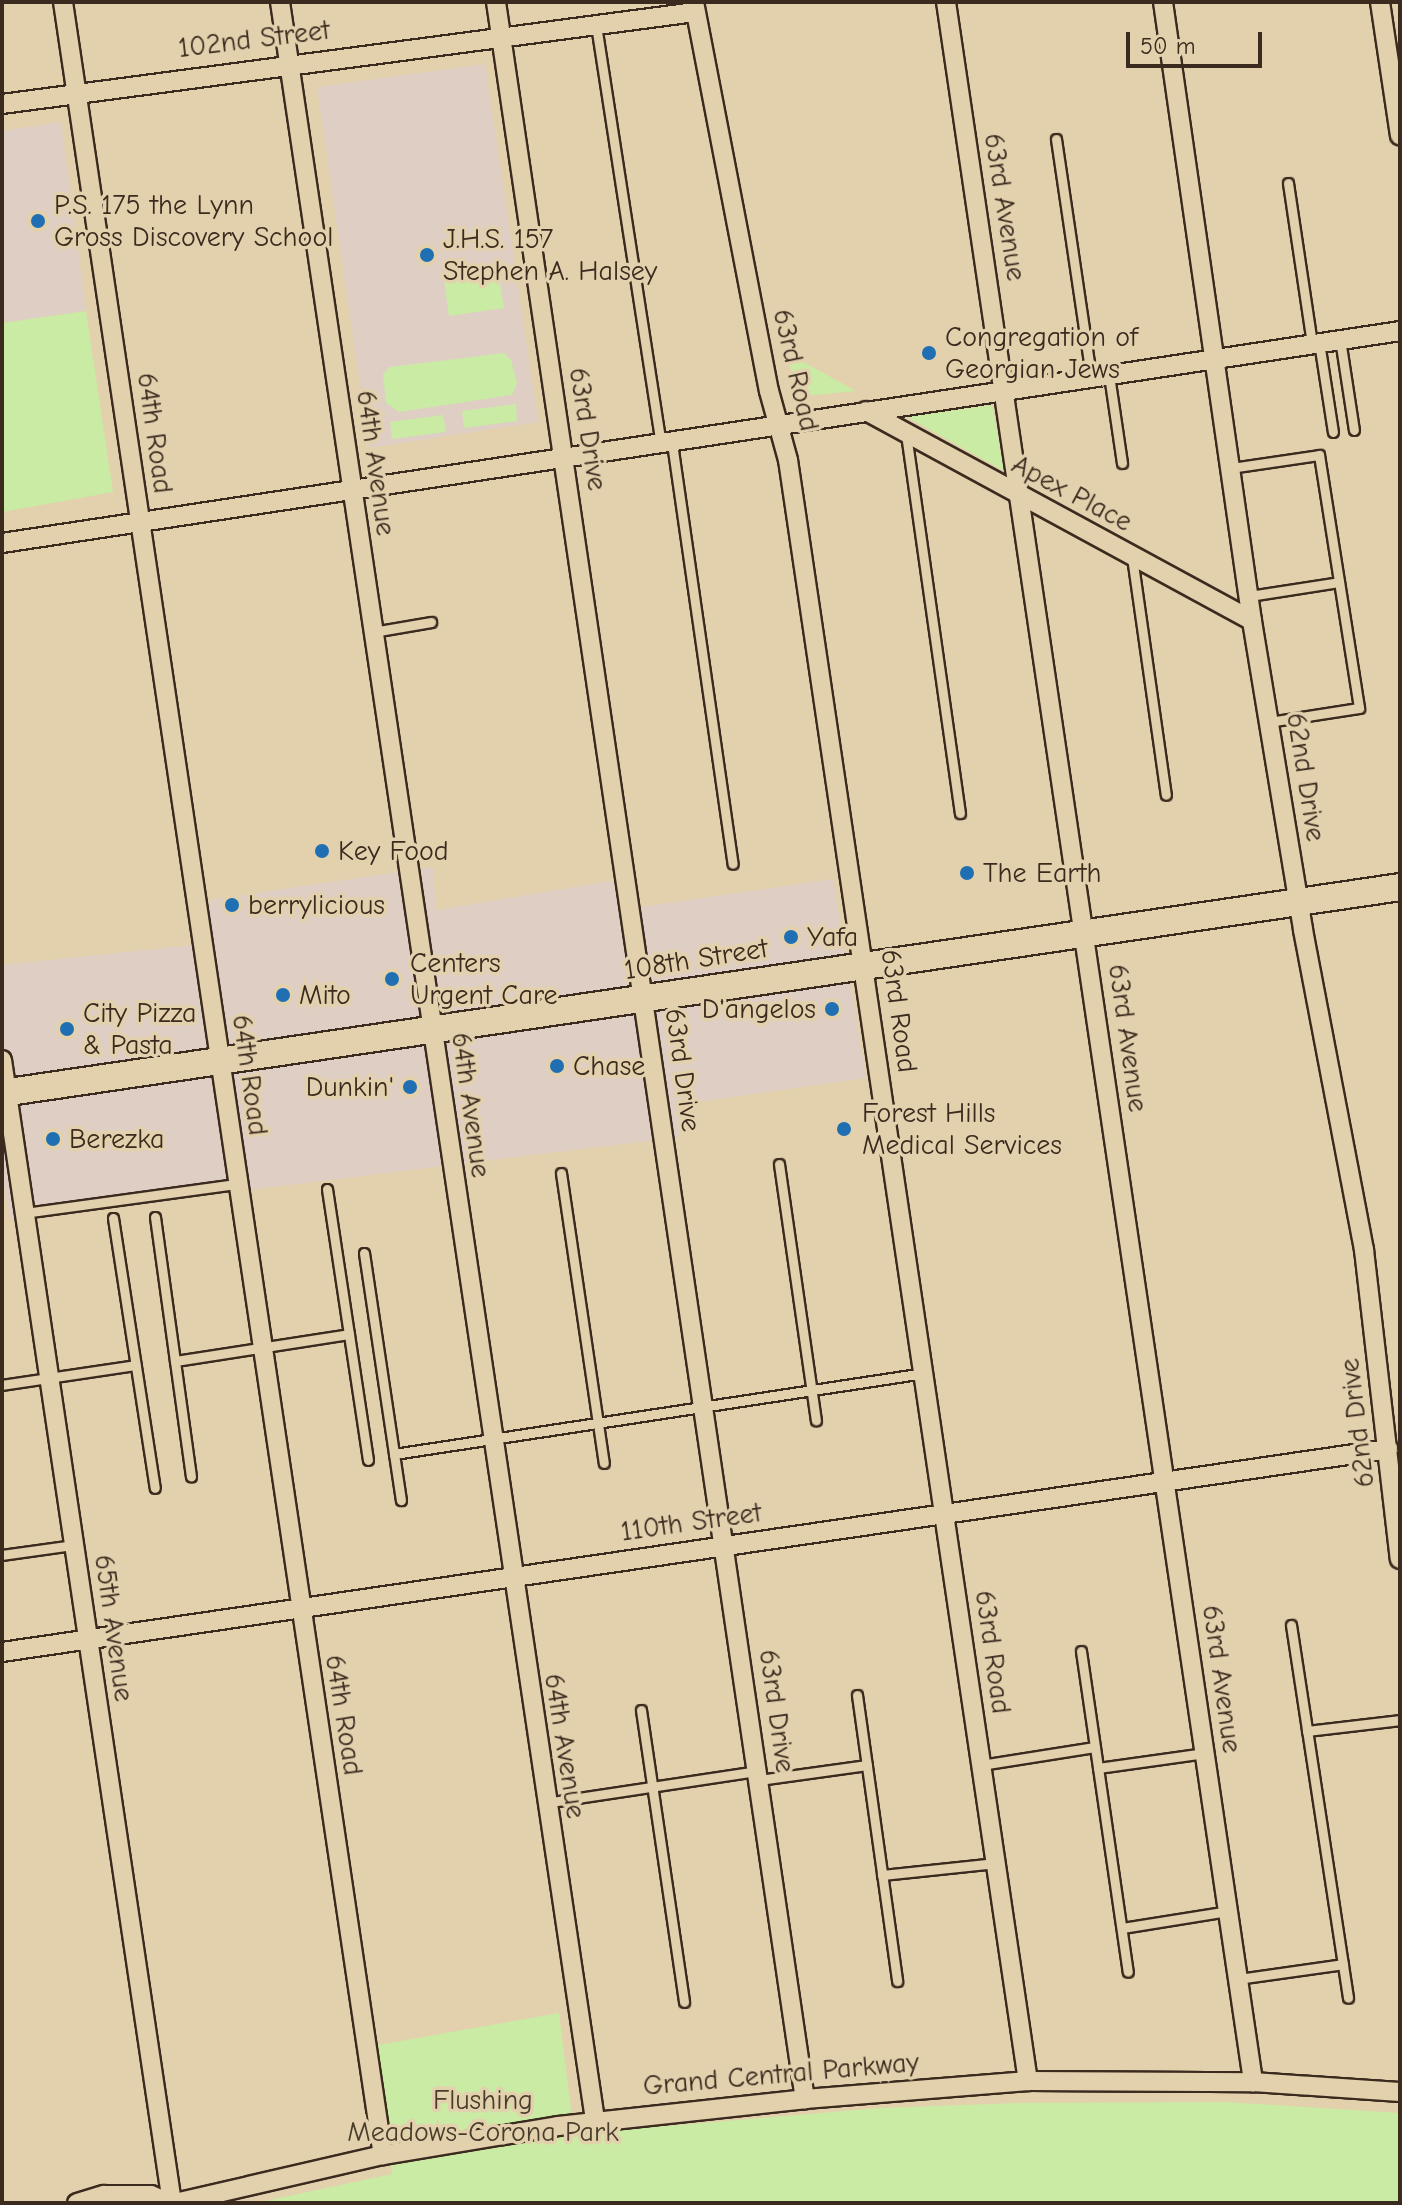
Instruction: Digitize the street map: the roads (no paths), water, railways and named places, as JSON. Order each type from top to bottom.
[{"type":"main road","name":"108th Street","points":[[4,1093],[1400,887]]},
{"type":"street","name":"64th Road","points":[[63,2],[299,1609],[383,2155]]},
{"type":"street","name":"64th Avenue","points":[[280,2],[545,1803],[595,2120]]},
{"type":"street","name":"63rd Drive","points":[[496,2],[805,2099]]},
{"type":"street","points":[[603,23],[620,2]]},
{"type":"street","name":"63rd Avenue","points":[[946,2],[1253,2082]]},
{"type":"street","name":"62nd Drive","points":[[1163,2],[1252,621],[1298,903],[1364,1250],[1400,1551]]},
{"type":"street","points":[[1380,2],[1400,136]]},
{"type":"street","name":"102nd Street","points":[[2,104],[76,90],[288,62],[502,38],[694,7]]},
{"type":"street","name":"63rd Road","points":[[694,7],[777,426],[788,460],[1028,2081]]},
{"type":"street","points":[[2,543],[565,460],[1215,355],[1400,331]]},
{"type":"street","name":"Apex Place","points":[[866,411],[1252,621]]},
{"type":"street","name":"65th Avenue","points":[[2,1060],[4,1093],[172,2203]]},
{"type":"street","points":[[1388,1449],[1400,1465]]},
{"type":"street","name":"110th Street","points":[[2,1652],[1388,1449]]},
{"type":"street","name":"Grand Central Parkway","points":[[77,2203],[104,2195],[151,2195],[172,2203],[383,2155],[595,2120],[805,2099],[1028,2081],[1253,2082],[1400,2092]]},
{"type":"lane","points":[[603,23],[733,864]]},
{"type":"lane","points":[[1056,139],[1100,373],[1122,463]]},
{"type":"lane","points":[[1288,183],[1333,432]]},
{"type":"lane","points":[[1340,339],[1354,430]]},
{"type":"lane","points":[[906,434],[960,813]]},
{"type":"lane","points":[[1231,468],[1319,455],[1359,708],[1269,722]]},
{"type":"lane","points":[[1132,557],[1166,795]]},
{"type":"lane","points":[[1249,596],[1339,582]]},
{"type":"lane","points":[[373,632],[431,622]]},
{"type":"lane","points":[[779,1164],[816,1420]]},
{"type":"lane","points":[[561,1173],[604,1463]]},
{"type":"lane","points":[[24,1213],[237,1184]]},
{"type":"lane","points":[[327,1189],[368,1460]]},
{"type":"lane","points":[[155,1217],[191,1477]]},
{"type":"lane","points":[[113,1218],[155,1488]]},
{"type":"lane","points":[[364,1253],[401,1500]]},
{"type":"lane","points":[[175,1361],[349,1334]]},
{"type":"lane","points":[[2,1385],[136,1365]]},
{"type":"lane","points":[[394,1454],[924,1373]]},
{"type":"lane","points":[[2,1555],[73,1545]]},
{"type":"lane","points":[[1291,1625],[1348,1998]]},
{"type":"lane","points":[[1081,1651],[1128,1972]]},
{"type":"lane","points":[[857,1695],[897,1981]]},
{"type":"lane","points":[[641,1710],[684,2002]]},
{"type":"lane","points":[[1307,1731],[1400,1720]]},
{"type":"lane","points":[[981,1765],[1095,1747]]},
{"type":"lane","points":[[1098,1768],[1205,1753]]},
{"type":"lane","points":[[545,1803],[652,1787],[867,1765]]},
{"type":"lane","points":[[882,1875],[996,1863]]},
{"type":"lane","points":[[1122,1928],[1228,1911]]},
{"type":"lane","points":[[1238,1979],[1343,1964]]},
{"type":"place","name":"P.S. 175 the Lynn Gross Discovery School","points":[[38,221]]},
{"type":"place","name":"J.H.S. 157 Stephen A. Halsey","points":[[427,255]]},
{"type":"place","name":"Congregation of Georgian Jews","points":[[929,353]]},
{"type":"place","name":"Key Food","points":[[322,851]]},
{"type":"place","name":"The Earth","points":[[967,873]]},
{"type":"place","name":"berrylicious","points":[[232,905]]},
{"type":"place","name":"Yafa","points":[[791,937]]},
{"type":"place","name":"Centers Urgent Care","points":[[392,979]]},
{"type":"place","name":"Mito","points":[[283,995]]},
{"type":"place","name":"D'angelos","points":[[832,1009]]},
{"type":"place","name":"City Pizza & Pasta","points":[[67,1029]]},
{"type":"place","name":"Chase","points":[[557,1066]]},
{"type":"place","name":"Dunkin'","points":[[410,1087]]},
{"type":"place","name":"Forest Hills Medical Services","points":[[844,1129]]},
{"type":"place","name":"Berezka","points":[[53,1139]]},
{"type":"park label","name":"Flushing Meadows-Corona Park","points":[[483,2116]]}]
